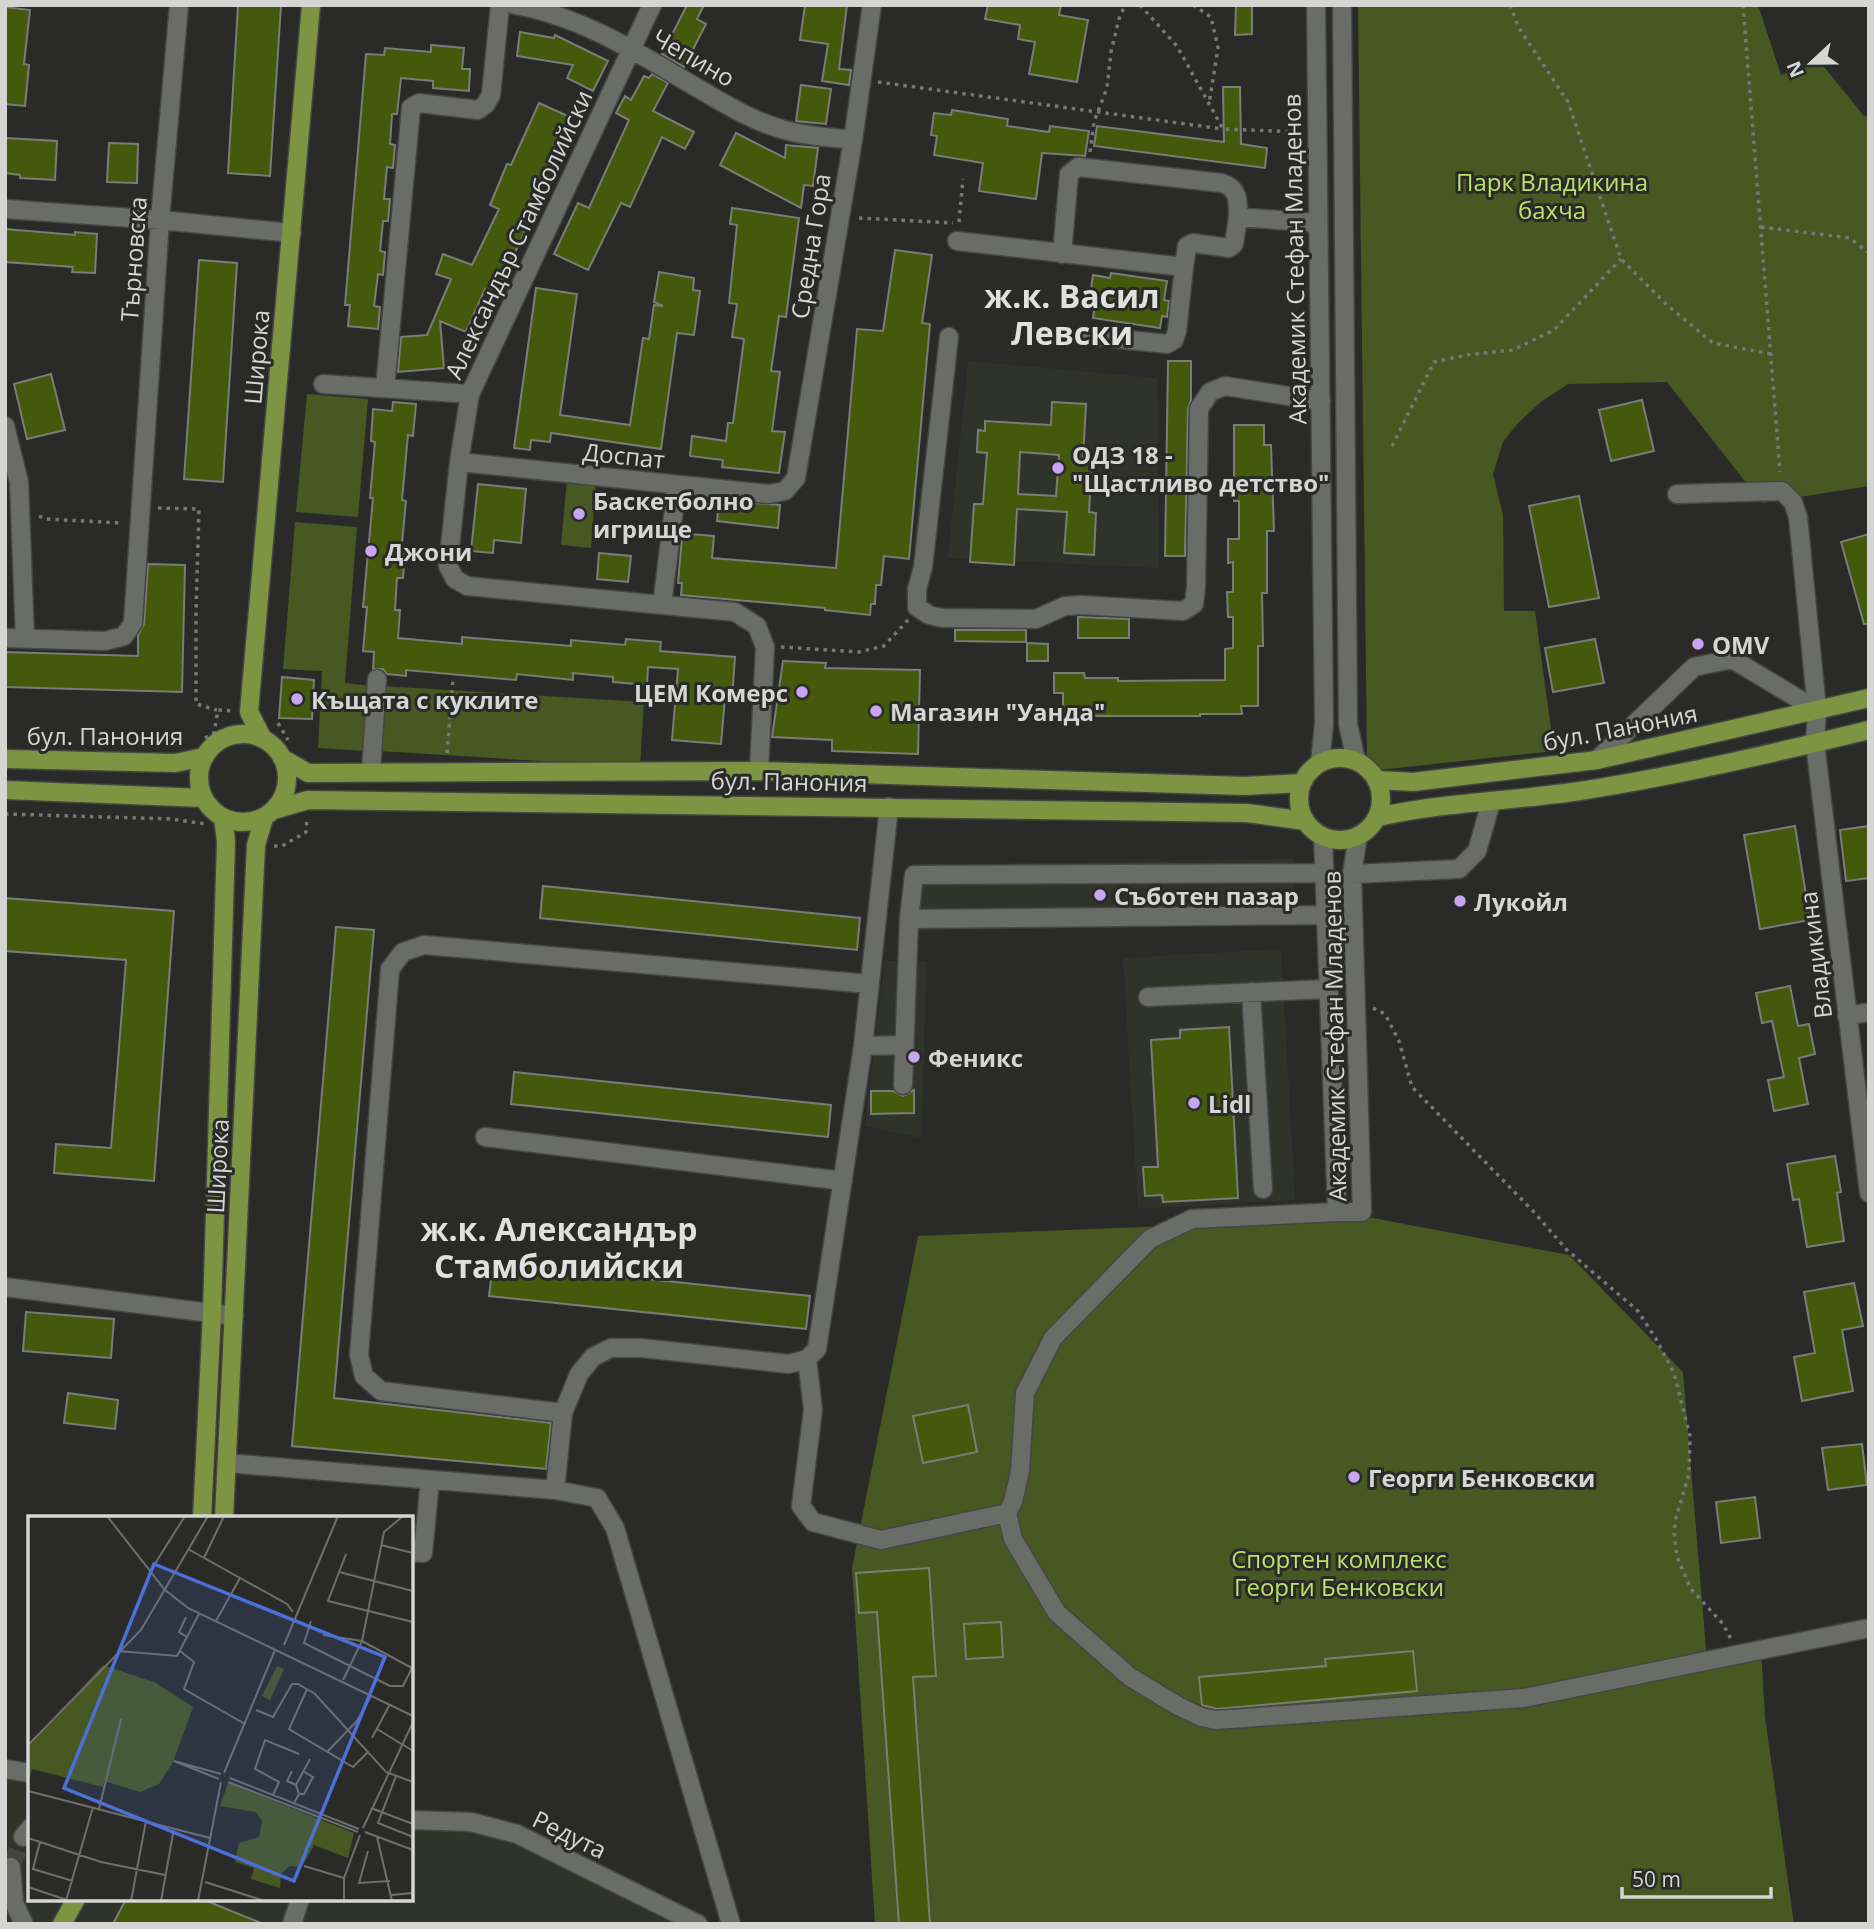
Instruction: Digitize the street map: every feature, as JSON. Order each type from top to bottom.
[{"type":"main road","name":"Широка","points":[[249,712],[311,5]]},
{"type":"main road","name":"бул. Панония","points":[[1377,780],[1413,782],[1597,760],[1869,698]]},
{"type":"main road","points":[[225,738],[249,712],[263,739]]},
{"type":"main road","points":[[1378,817],[1413,809],[1491,802],[1645,779],[1869,730]]},
{"type":"main road","points":[[225,738],[244,734],[263,739],[271,744],[282,758],[308,773]]},
{"type":"main road","name":"бул. Панония","points":[[5,759],[175,763],[225,738]]},
{"type":"main road","name":"бул. Панония","points":[[202,748],[199,778],[203,798]]},
{"type":"main road","points":[[269,814],[281,802],[287,780],[282,758]]},
{"type":"main road","points":[[1338,758],[1356,761],[1377,780],[1381,801],[1378,817],[1358,836],[1342,840],[1322,837],[1305,821],[1299,802],[1302,783],[1309,772],[1320,763],[1338,758]]},
{"type":"main road","name":"бул. Панония","points":[[308,773],[759,771],[1245,786],[1302,783]]},
{"type":"main road","points":[[5,790],[203,798],[212,810],[223,818]]},
{"type":"main road","name":"бул. Панония","points":[[223,818],[243,823],[308,800],[1247,813],[1305,821]]},
{"type":"main road","name":"Широка","points":[[224,1516],[256,845],[269,814]]},
{"type":"main road","name":"Широка","points":[[202,1516],[212,1313],[226,841],[223,818]]},
{"type":"main road","points":[[62,1924],[75,1901]]},
{"type":"street","name":"Търновска","points":[[24,639],[105,641],[124,636],[134,622],[160,220],[179,5]]},
{"type":"street","points":[[385,388],[411,108],[419,103],[478,110],[485,105],[491,94],[500,5]]},
{"type":"street","name":"Чепино","points":[[515,5],[544,10],[587,26],[738,111],[776,128],[800,134],[853,140]]},
{"type":"street","name":"Александър Стамболийски","points":[[652,5],[470,394],[459,462],[448,566],[455,579],[467,586],[736,612],[757,626],[765,647]]},
{"type":"street","name":"Средна Гора","points":[[785,491],[796,478],[853,140],[872,5]]},
{"type":"street","name":"Академик Стефан Младенов","points":[[1316,5],[1324,724],[1320,763]]},
{"type":"street","name":"Академик Стефан Младенов","points":[[1342,5],[1348,723],[1356,761]]},
{"type":"street","points":[[1062,254],[1069,174],[1078,167],[1222,183],[1232,187],[1238,197],[1234,243],[1229,248],[1193,243],[1187,246],[1174,340],[1167,344],[1092,336]]},
{"type":"street","points":[[5,209],[292,233]]},
{"type":"street","points":[[1238,217],[1318,223]]},
{"type":"street","points":[[957,241],[1184,267]]},
{"type":"street","points":[[949,337],[923,567],[917,589],[917,607],[929,615],[943,618],[1036,619],[1065,606],[1081,605],[1183,611],[1194,604],[1199,410],[1210,391],[1225,386],[1321,401]]},
{"type":"street","points":[[323,384],[470,394]]},
{"type":"street","points":[[5,426],[19,482],[12,505],[24,639],[5,638]]},
{"type":"street","name":"Доспат","points":[[459,462],[768,494],[785,491]]},
{"type":"street","points":[[662,605],[677,485]]},
{"type":"street","points":[[1677,494],[1782,491]]},
{"type":"street","name":"Владикина","points":[[1782,491],[1793,502],[1798,517],[1816,710],[1815,743],[1869,1194]]},
{"type":"street","points":[[759,771],[765,647]]},
{"type":"street","points":[[1597,760],[1694,667],[1732,659],[1816,710]]},
{"type":"street","points":[[371,772],[377,679]]},
{"type":"street","points":[[1352,874],[1458,869],[1477,851],[1491,802]]},
{"type":"street","points":[[555,1490],[564,1413],[579,1374],[593,1357],[611,1348],[641,1348],[789,1364],[807,1359],[817,1349],[863,1046],[889,807]]},
{"type":"street","name":"Академик Стефан Младенов","points":[[1322,837],[1337,1212],[1363,1212],[1352,874],[1358,836]]},
{"type":"street","points":[[903,1085],[912,877],[918,874],[1325,873]]},
{"type":"street","points":[[909,919],[1326,915]]},
{"type":"street","points":[[564,1413],[381,1391],[364,1376],[359,1355],[390,969],[403,952],[424,945],[870,984]]},
{"type":"street","points":[[1147,998],[1329,989]]},
{"type":"street","points":[[1251,992],[1263,1189]]},
{"type":"street","points":[[1847,1016],[1869,1012]]},
{"type":"street","points":[[863,1046],[904,1045]]},
{"type":"street","points":[[485,1137],[843,1181]]},
{"type":"street","points":[[1337,1212],[1192,1219],[1150,1239],[1054,1338],[1025,1394],[1020,1471],[1013,1502],[1007,1513],[1013,1539],[1057,1613],[1130,1677],[1178,1706],[1201,1717],[1216,1720],[1524,1698],[1869,1628]]},
{"type":"street","points":[[5,1287],[234,1316]]},
{"type":"street","points":[[807,1359],[813,1410],[800,1506],[813,1522],[881,1540],[1007,1513]]},
{"type":"street","points":[[227,1463],[555,1490],[597,1498],[615,1528],[731,1924]]},
{"type":"street","points":[[413,1552],[423,1553],[430,1480]]},
{"type":"street","points":[[5,1769],[28,1773]]},
{"type":"street","name":"Редута","points":[[413,1820],[471,1822],[517,1835],[698,1924]]},
{"type":"street","points":[[11,1867],[14,1903],[24,1924]]},
{"type":"street","points":[[292,1924],[299,1901]]},
{"type":"path","points":[[1090,158],[1094,122],[1107,88],[1119,19],[1125,5]]},
{"type":"path","points":[[1140,5],[1177,46],[1223,129]]},
{"type":"path","points":[[1193,5],[1211,17],[1218,48],[1209,106]]},
{"type":"path","points":[[1510,5],[1519,28],[1568,102],[1621,258],[1667,304],[1713,343],[1771,354]]},
{"type":"path","points":[[1743,5],[1782,491]]},
{"type":"path","points":[[861,80],[1223,129],[1317,132]]},
{"type":"path","points":[[957,241],[963,179]]},
{"type":"path","points":[[840,216],[959,223]]},
{"type":"path","points":[[1761,227],[1850,238],[1869,253]]},
{"type":"path","points":[[1392,446],[1434,362],[1466,355],[1513,350],[1554,330],[1621,258]]},
{"type":"path","points":[[12,505],[46,519],[118,524],[159,507],[200,509],[196,704],[218,710],[273,715],[308,773]]},
{"type":"path","points":[[765,647],[859,652],[884,646],[900,631],[917,607]]},
{"type":"path","points":[[446,773],[453,679]]},
{"type":"path","points":[[202,748],[214,733],[218,710]]},
{"type":"path","points":[[256,845],[282,846],[306,832],[308,800]]},
{"type":"path","points":[[5,814],[172,819],[206,824],[215,840],[226,841]]},
{"type":"path","points":[[1355,999],[1385,1014],[1399,1041],[1412,1087],[1533,1211],[1567,1250],[1638,1311],[1656,1339],[1674,1373],[1690,1436],[1689,1474],[1674,1532],[1677,1557],[1691,1589],[1723,1624],[1738,1655]]},
{"type":"shaded area","name":"ОДЗ 18 - \"Щастливо детство\"","points":[[968,361],[1157,378],[1159,568],[948,558]]},
{"type":"shaded area","name":"Съботен пазар","points":[[1294,859],[1295,924],[903,931],[908,865]]},
{"type":"shaded area","points":[[1281,949],[1295,1200],[1138,1209],[1123,958]]},
{"type":"shaded area","points":[[885,961],[926,961],[922,1138],[865,1126]]},
{"type":"shaded area","points":[[5,1769],[28,1773],[28,1901],[413,1901],[413,1820],[471,1822],[698,1924],[5,1924]]},
{"type":"green space","name":"Парк Владикина бахча","points":[[1358,5],[1758,5],[1781,75],[1820,62],[1864,116],[1869,115],[1869,486],[1762,503],[1667,382],[1568,384],[1542,401],[1518,423],[1503,442],[1493,474],[1503,515],[1504,611],[1535,611],[1554,751],[1379,770],[1367,757]]},
{"type":"green space","points":[[307,394],[368,399],[358,517],[296,512]]},
{"type":"green space","name":"Баскетболно игрище","points":[[567,479],[596,482],[591,548],[561,545]]},
{"type":"green space","points":[[295,522],[357,527],[345,683],[371,686],[367,751],[318,748],[322,671],[283,669]]},
{"type":"green space","points":[[382,686],[644,702],[640,767],[379,751]]},
{"type":"green space","name":"Спортен комплекс Георги Бенковски","points":[[1373,1218],[1569,1255],[1683,1372],[1707,1661],[1761,1650],[1765,1717],[1794,1924],[875,1924],[852,1568],[918,1236]]},
{"type":"building","points":[[238,5],[281,5],[270,176],[228,173]]},
{"type":"building","points":[[687,5],[704,5],[697,19],[706,24],[684,67],[662,54]]},
{"type":"building","points":[[805,5],[847,5],[839,69],[851,70],[849,85],[822,81],[828,44],[800,40]]},
{"type":"building","points":[[988,5],[1061,5],[1059,15],[1088,20],[1077,82],[1029,74],[1035,42],[1018,39],[1020,25],[985,19]]},
{"type":"building","points":[[1236,5],[1252,5],[1252,34],[1235,35]]},
{"type":"building","points":[[5,7],[30,10],[24,64],[29,65],[25,106],[5,104]]},
{"type":"building","points":[[520,32],[554,38],[555,35],[608,61],[593,91],[567,78],[573,65],[517,56]]},
{"type":"building","points":[[431,45],[464,48],[462,69],[470,69],[469,91],[433,88],[433,81],[401,78],[397,114],[392,114],[390,144],[395,145],[393,168],[387,167],[384,199],[390,199],[388,221],[383,221],[380,251],[385,252],[383,275],[378,274],[374,306],[380,307],[378,329],[348,326],[350,305],[345,305],[366,54],[384,55],[385,48],[431,52]]},
{"type":"building","points":[[652,74],[668,83],[653,111],[694,132],[685,149],[662,137],[630,207],[621,203],[588,270],[554,254],[578,203],[589,208],[629,120],[616,113],[625,96],[631,100],[644,76],[649,78]]},
{"type":"building","points":[[801,85],[831,89],[826,124],[796,121]]},
{"type":"building","points":[[1223,87],[1240,87],[1241,144],[1267,148],[1265,168],[1094,146],[1097,126],[1224,142]]},
{"type":"building","points":[[539,103],[570,117],[538,188],[542,190],[521,240],[495,294],[485,289],[466,332],[440,321],[444,368],[398,372],[401,337],[427,335],[451,279],[436,274],[443,254],[472,265],[499,209],[490,205],[507,164],[511,165]]},
{"type":"building","points":[[952,110],[1008,119],[1007,126],[1049,132],[1050,126],[1089,131],[1085,156],[1042,153],[1036,199],[979,191],[983,163],[934,155],[937,136],[931,135],[934,113],[951,115]]},
{"type":"building","points":[[736,133],[785,158],[786,145],[818,148],[813,186],[804,185],[801,208],[720,165]]},
{"type":"building","points":[[5,138],[57,141],[55,180],[20,178],[20,175],[5,173]]},
{"type":"building","points":[[109,143],[138,144],[137,183],[107,182]]},
{"type":"building","points":[[732,208],[799,218],[786,317],[779,316],[771,371],[780,372],[772,431],[785,432],[779,473],[722,467],[723,460],[690,456],[692,436],[726,441],[728,423],[733,423],[744,339],[732,337],[737,304],[729,303],[737,225],[730,224]]},
{"type":"building","points":[[5,229],[75,235],[75,232],[97,234],[95,273],[72,272],[73,267],[5,262]]},
{"type":"building","points":[[895,250],[932,255],[922,323],[930,324],[909,559],[884,556],[881,585],[876,585],[875,604],[871,604],[870,615],[825,608],[681,595],[682,583],[678,583],[682,537],[689,538],[690,534],[714,536],[712,558],[836,568],[857,329],[883,331]]},
{"type":"building","points":[[199,260],[237,263],[223,482],[184,479]]},
{"type":"building","points":[[659,272],[694,278],[693,290],[700,291],[694,335],[677,333],[661,449],[551,433],[550,442],[531,440],[530,450],[514,448],[536,288],[577,294],[560,415],[630,425],[643,338],[649,339],[654,305],[663,306],[654,302]]},
{"type":"building","points":[[1111,273],[1167,281],[1164,300],[1169,301],[1167,317],[1162,316],[1160,328],[1093,318],[1096,298],[1090,297],[1093,275],[1110,278]]},
{"type":"building","points":[[1168,361],[1191,361],[1185,556],[1165,556]]},
{"type":"building","points":[[51,374],[65,430],[27,439],[14,384]]},
{"type":"building","points":[[1642,400],[1654,451],[1611,461],[1599,410]]},
{"type":"building","points":[[393,402],[416,404],[413,436],[408,435],[402,500],[406,501],[401,554],[405,554],[403,578],[397,578],[395,610],[400,610],[398,638],[462,644],[462,637],[571,646],[571,640],[625,645],[626,639],[661,642],[660,651],[735,657],[732,698],[725,698],[721,744],[672,740],[678,669],[648,667],[647,685],[613,682],[613,677],[573,673],[573,680],[517,674],[516,680],[406,670],[406,676],[373,669],[374,652],[363,651],[367,607],[363,607],[373,498],[370,498],[375,442],[371,441],[373,409],[392,411]]},
{"type":"building","points":[[1052,402],[1086,404],[1083,457],[1092,458],[1089,512],[1096,513],[1094,555],[1064,553],[1067,512],[1017,509],[1014,565],[970,562],[974,504],[983,504],[987,453],[977,452],[978,430],[985,431],[985,421],[1051,425]],"holes":[[[1020,452],[1059,455],[1056,496],[1018,494]]]},
{"type":"building","points":[[1234,425],[1264,425],[1264,445],[1271,445],[1274,531],[1267,531],[1267,593],[1262,593],[1263,646],[1258,646],[1258,706],[1241,706],[1242,714],[1063,716],[1063,693],[1054,693],[1054,673],[1084,673],[1085,678],[1118,678],[1118,681],[1225,680],[1225,649],[1233,648],[1233,617],[1228,617],[1227,592],[1233,592],[1233,562],[1228,563],[1228,539],[1239,539],[1239,501],[1234,501]]},
{"type":"building","points":[[478,484],[526,489],[521,543],[494,540],[493,553],[471,551]]},
{"type":"building","points":[[1579,496],[1599,598],[1549,607],[1529,506]]},
{"type":"building","points":[[719,500],[780,505],[778,528],[717,521]]},
{"type":"building","points":[[1869,534],[1869,624],[1864,624],[1841,542]]},
{"type":"building","points":[[599,553],[631,556],[628,582],[597,579]]},
{"type":"building","points":[[148,564],[185,565],[182,692],[5,687],[5,652],[138,656],[138,635],[144,624]]},
{"type":"building","points":[[1078,617],[1129,619],[1129,638],[1078,638]]},
{"type":"building","points":[[955,630],[1026,630],[1026,642],[955,641]]},
{"type":"building","points":[[1595,639],[1604,683],[1553,692],[1545,648]]},
{"type":"building","points":[[1027,643],[1048,644],[1048,661],[1027,661]]},
{"type":"building","name":"Магазин \"Уанда\"","points":[[783,661],[826,663],[825,668],[920,670],[918,754],[832,751],[832,740],[772,737]]},
{"type":"building","name":"Къщата с куклите","points":[[282,677],[314,680],[312,719],[279,718]]},
{"type":"building","points":[[1795,826],[1810,920],[1760,929],[1744,835]]},
{"type":"building","points":[[1869,826],[1869,878],[1846,881],[1840,830]]},
{"type":"building","points":[[543,886],[860,918],[857,950],[540,918]]},
{"type":"building","points":[[5,898],[174,911],[154,1181],[54,1173],[56,1144],[111,1148],[126,960],[5,951]]},
{"type":"building","points":[[336,927],[374,930],[334,1398],[551,1423],[546,1469],[292,1446]]},
{"type":"building","points":[[1790,986],[1798,1026],[1809,1024],[1815,1054],[1799,1058],[1808,1104],[1774,1111],[1768,1080],[1784,1077],[1772,1021],[1762,1023],[1756,993]]},
{"type":"building","name":"Lidl","points":[[1229,1027],[1238,1198],[1163,1202],[1162,1195],[1145,1196],[1143,1167],[1158,1167],[1151,1040],[1180,1038],[1180,1030]]},
{"type":"building","points":[[514,1072],[831,1105],[828,1137],[511,1104]]},
{"type":"building","points":[[914,1090],[914,1113],[871,1114],[871,1091],[893,1091],[903,1096]]},
{"type":"building","points":[[1835,1156],[1841,1192],[1837,1193],[1844,1241],[1807,1247],[1799,1199],[1793,1200],[1787,1164]]},
{"type":"building","points":[[493,1263],[810,1296],[806,1329],[489,1296]]},
{"type":"building","points":[[1854,1283],[1863,1326],[1842,1330],[1853,1391],[1802,1401],[1794,1357],[1815,1353],[1804,1292]]},
{"type":"building","points":[[26,1312],[114,1319],[111,1358],[23,1351]]},
{"type":"building","points":[[68,1393],[118,1400],[115,1429],[64,1423]]},
{"type":"building","points":[[968,1405],[977,1452],[923,1463],[913,1416]]},
{"type":"building","points":[[1862,1444],[1867,1485],[1828,1490],[1822,1448]]},
{"type":"building","points":[[1755,1497],[1760,1538],[1721,1543],[1716,1502]]},
{"type":"building","points":[[929,1568],[936,1676],[913,1677],[930,1924],[899,1924],[877,1612],[859,1613],[856,1573]]},
{"type":"building","points":[[1001,1622],[1003,1657],[966,1659],[964,1624]]},
{"type":"building","points":[[1413,1651],[1417,1691],[1217,1709],[1202,1705],[1199,1677],[1326,1666],[1325,1659]]},
{"type":"building","points":[[125,1901],[207,1901],[261,1923],[113,1924]]},
{"type":"tunnel","points":[[11,1867],[23,1837]]},
{"type":"place","name":"ОДЗ 18 - \"Щастливо детство\"","points":[[1058,468]]},
{"type":"place","name":"Баскетболно игрище","points":[[579,514]]},
{"type":"place","name":"Джони","points":[[371,551]]},
{"type":"place","name":"OMV","points":[[1698,644]]},
{"type":"place","name":"ЦЕМ Комерс","points":[[802,692]]},
{"type":"place","name":"Къщата с куклите","points":[[297,699]]},
{"type":"place","name":"Магазин \"Уанда\"","points":[[876,711]]},
{"type":"place","name":"Съботен пазар","points":[[1100,895]]},
{"type":"place","name":"Лукойл","points":[[1460,901]]},
{"type":"place","name":"Феникс","points":[[914,1057]]},
{"type":"place","name":"Lidl","points":[[1194,1103]]},
{"type":"place","name":"Георги Бенковски","points":[[1354,1477]]},
{"type":"district","name":"ж.к. Васил Левски","points":[[1072,314]]},
{"type":"district","name":"ж.к. Александър Стамболийски","points":[[559,1246]]}]
